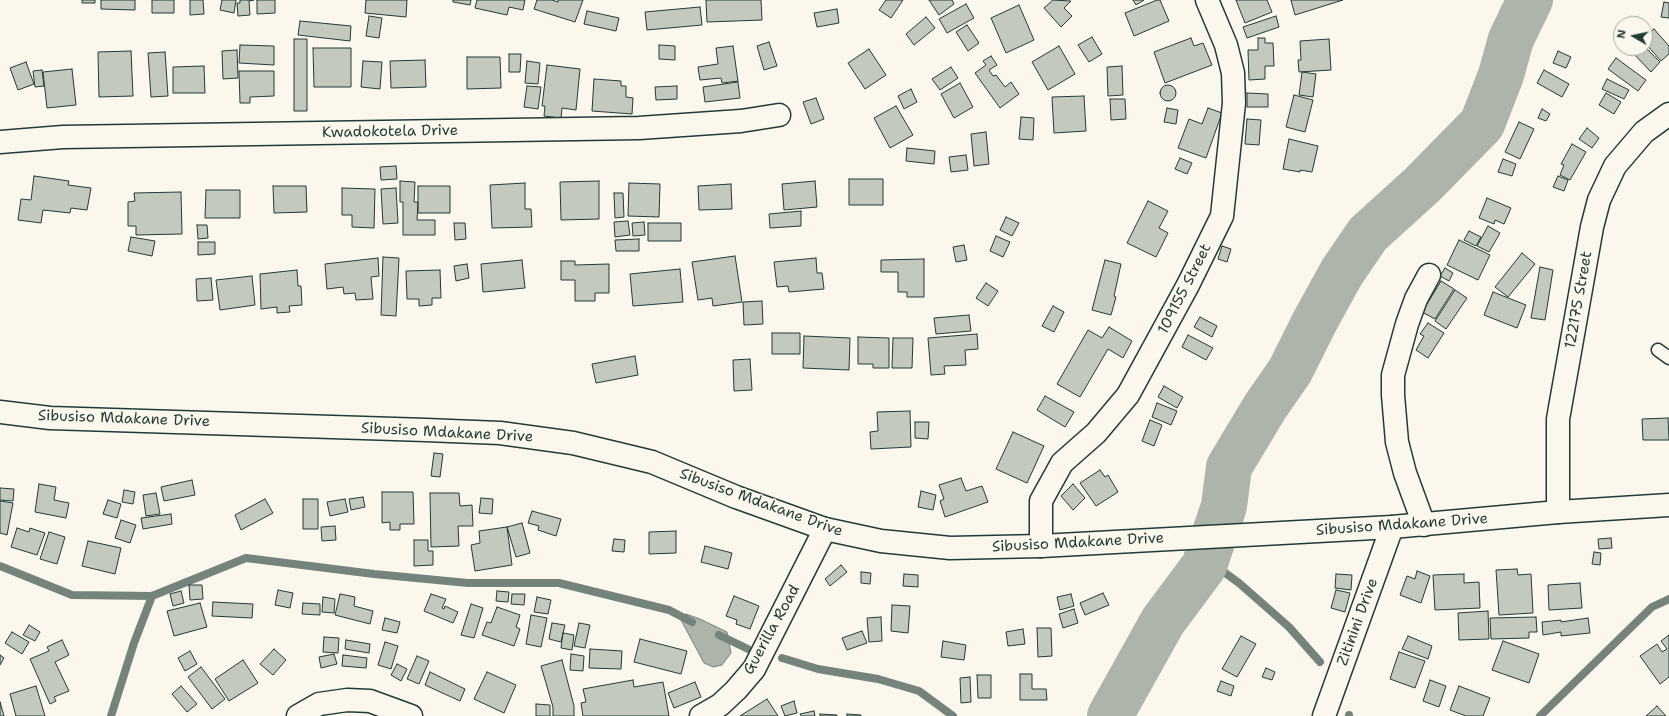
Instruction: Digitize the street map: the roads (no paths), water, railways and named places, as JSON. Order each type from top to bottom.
[{"type":"street","name":"109155 Street","points":[[1041,546],[1042,501],[1062,463],[1096,433],[1128,395],[1188,285],[1222,216],[1234,104],[1233,73],[1226,45],[1207,0]]},
{"type":"street","name":"122175 Street","points":[[1558,512],[1558,419],[1592,227],[1599,200],[1615,166],[1644,132],[1669,114]]},
{"type":"street","name":"Kwadokotela Drive","points":[[0,142],[63,137],[640,128],[741,121],[779,115]]},
{"type":"street","points":[[1424,525],[1405,472],[1397,442],[1393,375],[1407,324],[1416,299],[1429,275]]},
{"type":"street","name":"Sibusiso Mdakane Drive","points":[[0,412],[50,418],[493,433],[573,443],[652,462],[736,497],[825,529],[881,541],[950,548],[1041,546],[1392,527],[1558,512],[1669,506]]},
{"type":"street","name":"Zitinini Drive","points":[[1324,716],[1392,527]]},
{"type":"street","name":"Guerilla Road","points":[[701,716],[720,705],[736,690],[754,669],[825,529]]},
{"type":"street","points":[[298,716],[319,704],[347,700],[370,701],[411,716]]},
{"type":"lane","points":[[1658,350],[1669,358]]},
{"type":"waterway","points":[[1110,716],[1163,621],[1204,566],[1224,506],[1229,467],[1265,407],[1290,371],[1342,272],[1368,234],[1422,185],[1482,124],[1501,75],[1511,39],[1530,0]]},
{"type":"waterway","points":[[0,566],[72,595],[152,596],[246,558],[374,574],[468,583],[559,583],[669,610],[692,622]]},
{"type":"waterway","points":[[1206,559],[1239,583],[1289,627],[1320,662]]},
{"type":"waterway","points":[[111,716],[134,643],[152,596]]},
{"type":"waterway","points":[[1540,716],[1652,607],[1669,599]]},
{"type":"waterway","points":[[719,635],[748,649]]},
{"type":"waterway","points":[[782,658],[818,669],[878,679],[919,691],[953,716]]}]
